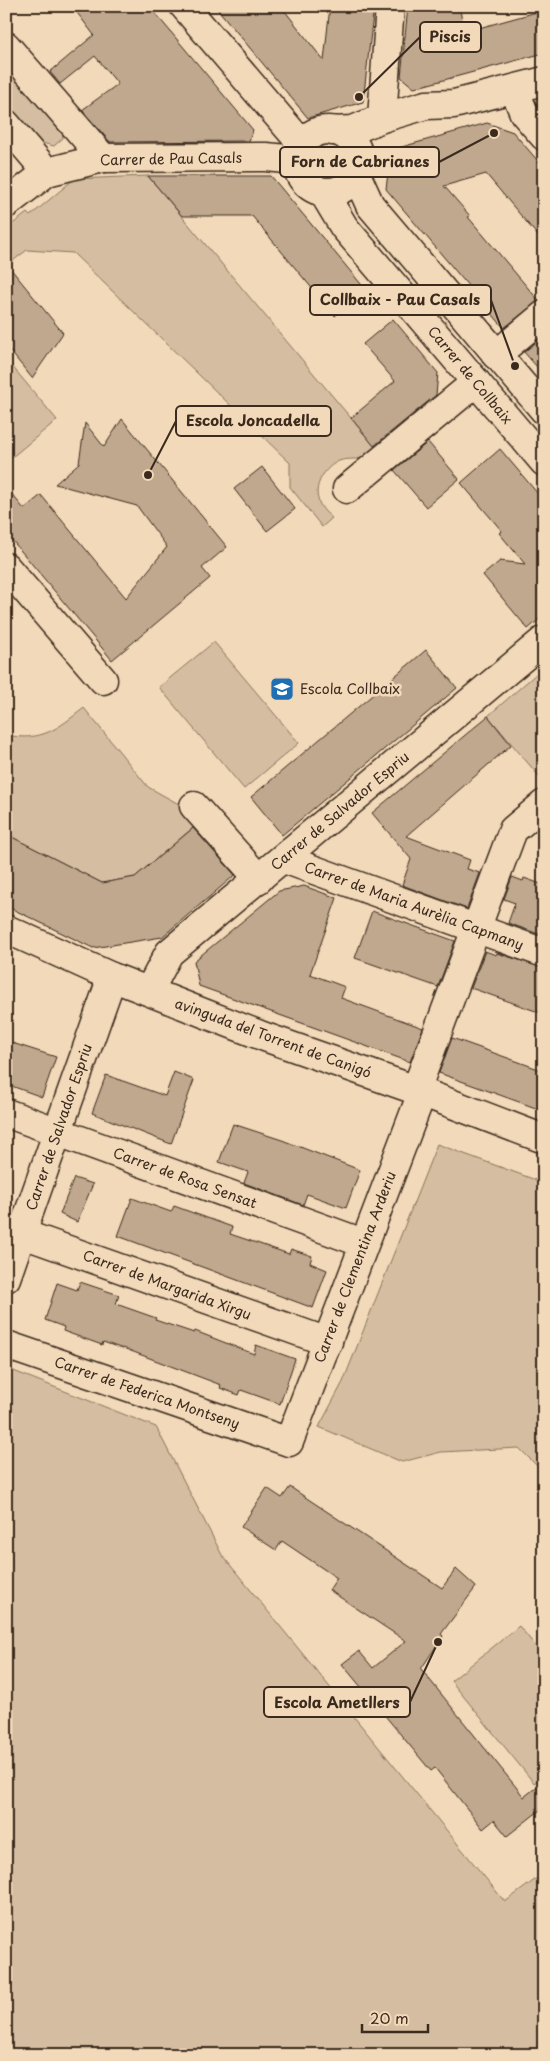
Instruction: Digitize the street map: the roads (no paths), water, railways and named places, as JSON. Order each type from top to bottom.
[{"type":"street","points":[[184,6],[299,152]]},
{"type":"street","points":[[382,118],[390,6]]},
{"type":"street","points":[[6,46],[103,158]]},
{"type":"street","points":[[454,104],[431,119],[390,132],[365,147],[350,183],[342,189],[333,192],[312,189],[304,182],[298,172],[299,152],[315,133],[332,130],[353,130],[382,118],[426,104],[454,104],[544,81]]},
{"type":"street","points":[[514,89],[524,113],[544,136]]},
{"type":"street","points":[[6,124],[47,172],[6,204]]},
{"type":"street","points":[[332,130],[349,139],[355,147],[357,165],[370,205],[544,410]]},
{"type":"street","name":"Carrer de Pau Casals","points":[[47,172],[103,158],[266,157],[299,152]]},
{"type":"street","name":"Carrer de Collbaix","points":[[323,192],[344,226],[544,462]]},
{"type":"street","points":[[496,355],[544,314]]},
{"type":"street","points":[[347,488],[476,382]]},
{"type":"street","points":[[6,567],[103,680]]},
{"type":"street","name":"Carrer de Salvador Espriu","points":[[149,991],[169,953],[284,859],[544,640]]},
{"type":"street","name":"Carrer de Clementina Arderiu","points":[[289,1442],[328,1342],[419,1091],[475,929],[513,830],[544,804]]},
{"type":"street","points":[[194,806],[259,879]]},
{"type":"street","name":"Carrer de Maria Aurèlia Capmany","points":[[284,859],[544,953]]},
{"type":"street","name":"avinguda del Torrent de Canigó","points":[[6,928],[112,977],[265,1037],[419,1091],[544,1139]]},
{"type":"street","name":"Carrer de Salvador Espriu","points":[[6,1278],[14,1230],[57,1132],[112,977]]},
{"type":"street","name":"Carrer de Rosa Sensat","points":[[6,1113],[363,1243]]},
{"type":"street","name":"Carrer de Margarida Xirgu","points":[[14,1230],[328,1342]]},
{"type":"street","name":"Carrer de Federica Montseny","points":[[6,1345],[289,1442]]},
{"type":"place","name":"Piscis","points":[[359,97]]},
{"type":"place","name":"Forn de Cabrianes","points":[[494,133]]},
{"type":"place","name":"Collbaix - Pau Casals","points":[[515,366]]},
{"type":"place","name":"Escola Joncadella","points":[[148,475]]},
{"type":"place","name":"Escola Collbaix","points":[[282,689]]},
{"type":"place","name":"Escola Ametllers","points":[[438,1642]]}]
